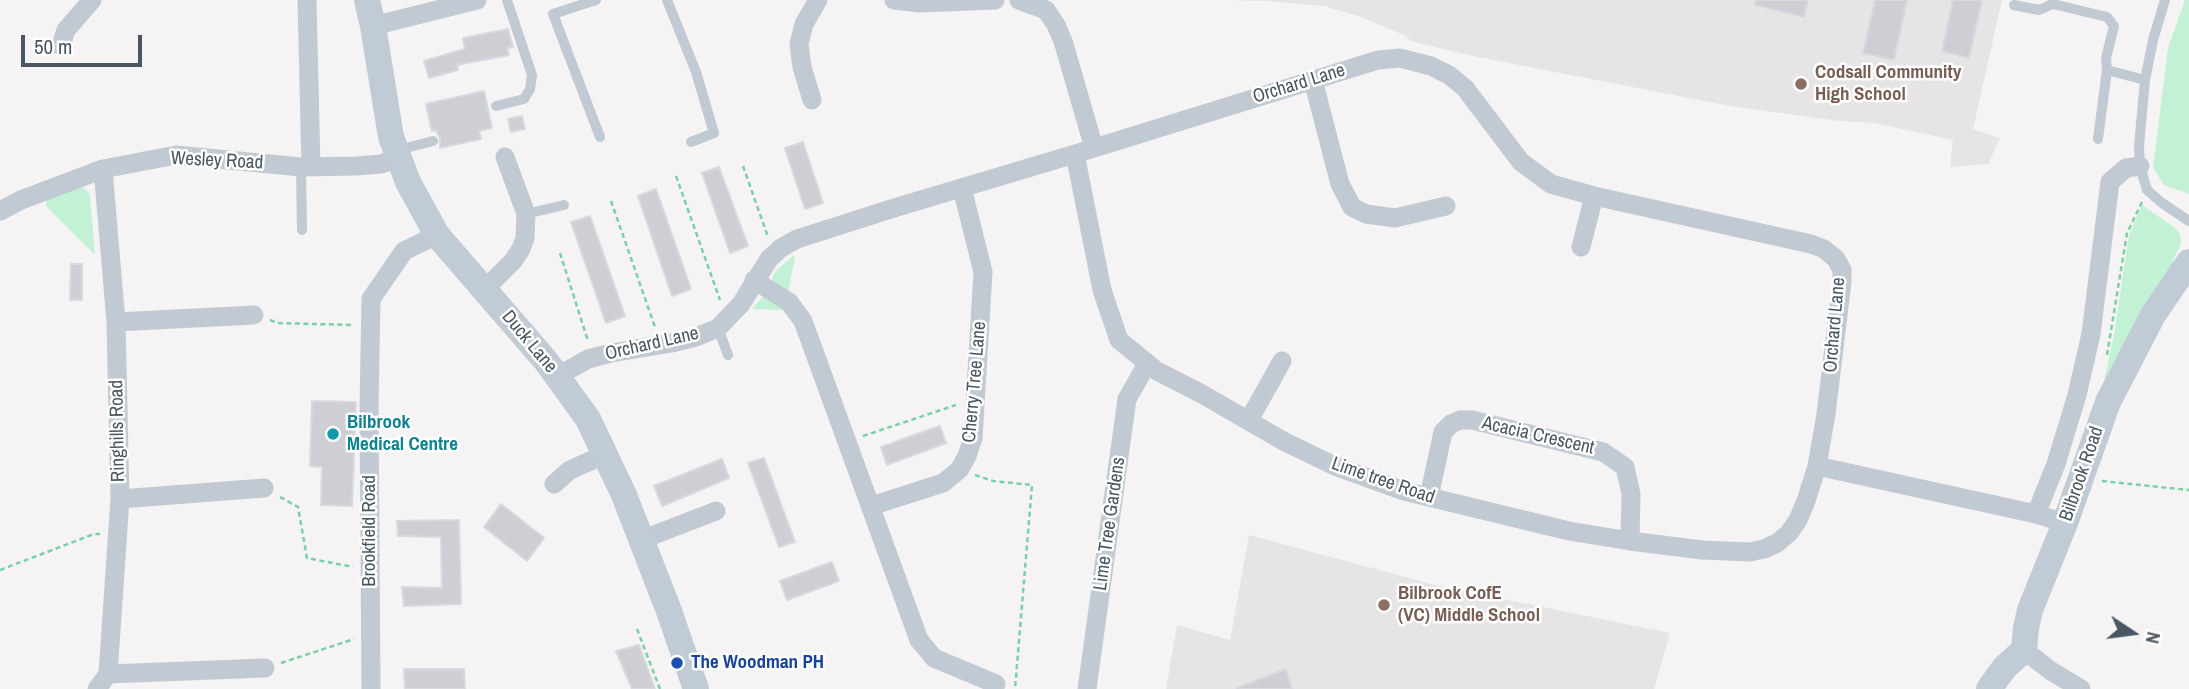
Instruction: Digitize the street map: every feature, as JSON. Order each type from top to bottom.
[{"type":"street","points":[[61,46],[66,30],[92,0]]},
{"type":"street","points":[[306,167],[307,0]]},
{"type":"street","name":"Duck Lane","points":[[367,0],[386,111],[408,182],[437,235],[558,376],[588,419],[606,454],[641,540],[696,689]]},
{"type":"street","points":[[373,26],[477,0]]},
{"type":"street","points":[[812,100],[802,67],[799,44],[804,24],[818,0]]},
{"type":"street","points":[[894,0],[995,0]]},
{"type":"street","points":[[1019,0],[1050,5],[1094,148]]},
{"type":"street","name":"Orchard Lane","points":[[558,376],[587,359],[696,337],[741,304],[754,279],[769,259],[780,248],[797,239],[1313,80],[1386,59],[1400,58],[1431,65],[1465,88],[1521,162],[1551,184],[1811,244],[1824,249],[1836,259],[1842,270],[1842,282],[1828,401],[1817,466]]},
{"type":"street","points":[[1313,80],[1340,184],[1352,207],[1366,214],[1395,218],[1446,206]]},
{"type":"street","name":"Wesley Road","points":[[0,211],[21,200],[103,169],[176,155],[306,167],[381,163],[390,161],[397,153]]},
{"type":"street","name":"Lime tree Road","points":[[1075,154],[1102,290],[1119,340],[1147,364],[1285,442],[1335,466],[1429,498],[1569,531],[1702,550],[1750,552],[1777,543],[1789,533],[1806,501],[1817,466]]},
{"type":"street","points":[[484,290],[513,261],[525,237],[526,214],[505,157]]},
{"type":"street","name":"Bilbrook Road","points":[[2036,514],[2056,464],[2091,334],[2110,182],[2126,168],[2140,166]]},
{"type":"street","name":"Ringhills Road","points":[[102,681],[120,499],[116,322],[103,169]]},
{"type":"street","name":"Cherry Tree Lane","points":[[871,506],[937,486],[959,470],[973,438],[984,286],[981,258],[962,188]]},
{"type":"street","points":[[1581,247],[1594,196]]},
{"type":"street","name":"Brookfield Road","points":[[371,689],[371,299],[404,251],[437,235]]},
{"type":"street","name":"Bilbrook Road","points":[[2024,650],[2030,610],[2065,523],[2098,425],[2153,315],[2189,262]]},
{"type":"street","points":[[754,279],[789,302],[803,321],[919,640],[925,650],[933,658],[1005,686]]},
{"type":"street","points":[[116,322],[254,315]]},
{"type":"street","points":[[1249,421],[1282,361]]},
{"type":"street","name":"Lime Tree Gardens","points":[[1087,689],[1127,399],[1147,364]]},
{"type":"street","name":"Acacia Crescent","points":[[1429,498],[1443,432],[1460,420],[1472,420],[1603,452],[1625,467],[1631,494],[1630,541]]},
{"type":"street","points":[[554,484],[570,470],[606,454]]},
{"type":"street","points":[[1817,466],[2036,514],[2065,523]]},
{"type":"street","points":[[120,499],[264,488]]},
{"type":"street","points":[[641,540],[716,511]]},
{"type":"street","points":[[1989,689],[2005,667],[2024,650],[2050,671],[2081,689]]},
{"type":"street","points":[[102,681],[265,668]]},
{"type":"lane","points":[[496,106],[524,99],[530,89],[532,75],[506,0]]},
{"type":"lane","points":[[596,0],[553,14],[600,137]]},
{"type":"lane","points":[[667,0],[696,72],[714,133],[691,142]]},
{"type":"lane","points":[[2165,0],[2145,80],[2139,146],[2140,166],[2147,190],[2189,221]]},
{"type":"lane","points":[[2014,5],[2039,10],[2053,4],[2107,17],[2114,26],[2106,58],[2107,70],[2098,139]]},
{"type":"lane","points":[[2107,70],[2145,80]]},
{"type":"lane","points":[[397,153],[406,148],[433,142]]},
{"type":"lane","points":[[302,230],[306,167]]},
{"type":"lane","points":[[526,214],[564,205]]},
{"type":"lane","points":[[721,318],[728,355]]},
{"type":"path","points":[[743,166],[770,244]]},
{"type":"path","points":[[677,176],[721,318]]},
{"type":"path","points":[[2105,362],[2127,233],[2147,190]]},
{"type":"path","points":[[611,201],[658,334]]},
{"type":"path","points":[[560,253],[590,348]]},
{"type":"path","points":[[254,315],[277,323],[371,326]]},
{"type":"path","points":[[856,438],[967,401]]},
{"type":"path","points":[[959,470],[993,481],[1032,485],[1005,686]]},
{"type":"path","points":[[2081,479],[2189,490]]},
{"type":"path","points":[[264,488],[298,507],[307,558],[370,570]]},
{"type":"path","points":[[0,570],[94,534],[117,535]]},
{"type":"path","points":[[637,629],[660,689]]},
{"type":"path","points":[[265,668],[371,634]]},
{"type":"shaded area","name":"Codsall Community High School","points":[[1227,0],[2002,0],[1973,129],[2000,138],[1988,164],[1950,167],[1953,140],[1875,123],[1839,121],[1730,106],[1468,55],[1411,41],[1406,36],[1358,16],[1324,6]]},
{"type":"shaded area","name":"Bilbrook CofE (VC) Middle School","points":[[1249,535],[1435,585],[1670,633],[1654,689],[1166,689],[1177,625],[1230,640]]},
{"type":"green space","points":[[2185,0],[2189,0],[2189,194],[2164,185],[2153,167],[2168,48]]},
{"type":"green space","points":[[78,185],[86,189],[90,196],[95,254],[46,206],[46,200]]},
{"type":"green space","points":[[2142,205],[2180,234],[2181,244],[2173,260],[2178,264],[2099,404],[2114,335],[2129,235]]},
{"type":"green space","points":[[793,256],[788,293],[775,284],[772,278]]},
{"type":"green space","points":[[768,297],[784,310],[752,309],[762,298]]},
{"type":"building","name":"Codsall Community High School","points":[[1756,0],[1808,0],[1804,17],[1755,5]]},
{"type":"building","name":"Codsall Community High School","points":[[1875,0],[1907,0],[1894,60],[1863,53]]},
{"type":"building","name":"Codsall Community High School","points":[[1953,0],[1982,0],[1969,58],[1942,51]]},
{"type":"building","points":[[508,29],[513,47],[507,48],[509,55],[457,65],[458,70],[429,78],[424,61],[465,49],[463,38]]},
{"type":"building","points":[[484,91],[492,128],[479,131],[481,139],[440,148],[440,138],[436,130],[432,131],[426,104]]},
{"type":"building","points":[[522,116],[525,129],[511,132],[508,119]]},
{"type":"building","points":[[803,142],[823,203],[805,209],[785,148]]},
{"type":"building","points":[[719,167],[748,246],[730,253],[702,173]]},
{"type":"building","points":[[656,189],[691,289],[672,296],[638,196]]},
{"type":"building","points":[[590,216],[625,316],[606,323],[571,222]]},
{"type":"building","points":[[71,264],[82,264],[82,300],[70,300]]},
{"type":"building","name":"Bilbrook Medical Centre","points":[[312,401],[356,402],[352,506],[321,505],[322,467],[310,466]]},
{"type":"building","points":[[940,426],[946,443],[887,465],[881,447]]},
{"type":"building","points":[[764,458],[795,542],[779,547],[748,463]]},
{"type":"building","points":[[722,459],[729,478],[662,506],[654,486]]},
{"type":"building","points":[[501,504],[544,538],[527,561],[484,527]]},
{"type":"building","points":[[459,520],[461,604],[404,606],[402,587],[442,588],[441,537],[398,536],[397,521]]},
{"type":"building","points":[[832,562],[839,581],[787,600],[780,581]]},
{"type":"building","points":[[639,645],[655,689],[632,689],[616,651]]},
{"type":"building","points":[[404,669],[464,669],[465,689],[405,689]]},
{"type":"building","points":[[1286,669],[1292,689],[1237,689],[1237,688]]},
{"type":"place","name":"Codsall Community High School","points":[[1801,84]]},
{"type":"place","name":"Bilbrook Medical Centre","points":[[333,434]]},
{"type":"place","name":"Bilbrook CofE (VC) Middle School","points":[[1384,605]]},
{"type":"place","name":"The Woodman PH","points":[[677,663]]}]
